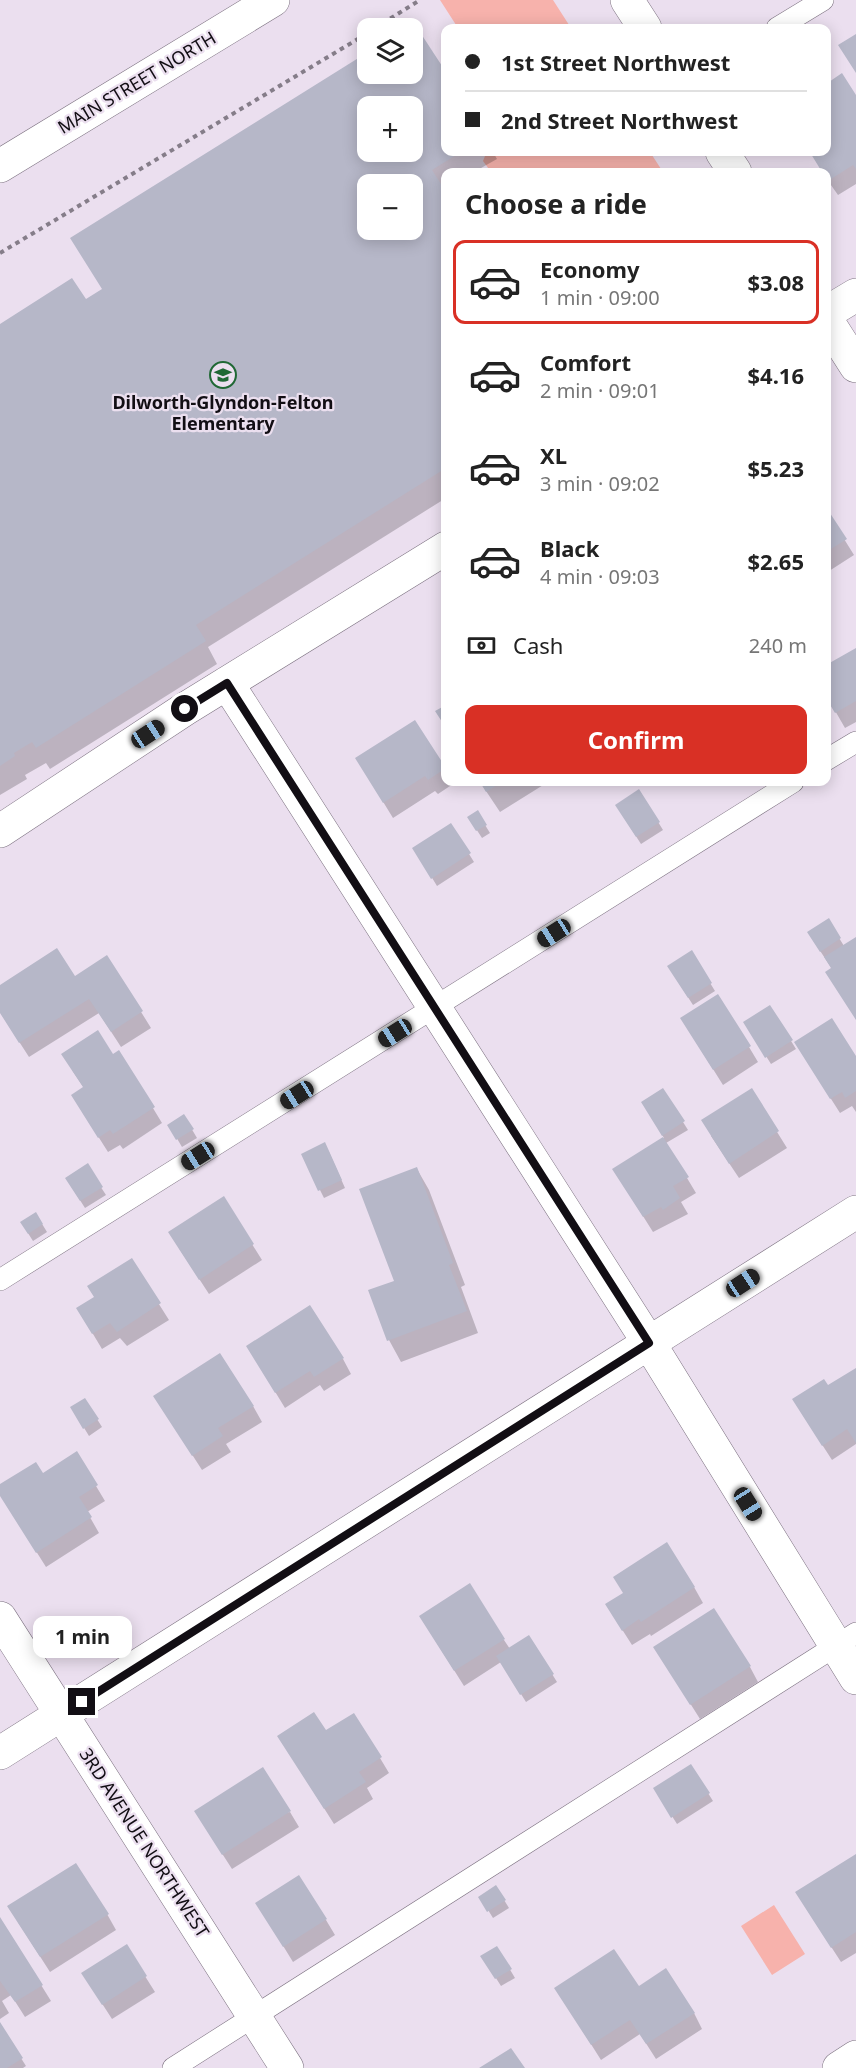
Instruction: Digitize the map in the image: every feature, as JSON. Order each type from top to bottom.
[{"type":"street","name":"MAIN STREET NORTH","points":[[0,166],[273,0]]},
{"type":"street","points":[[627,0],[642,24]]},
{"type":"street","points":[[831,310],[856,295]]},
{"type":"street","points":[[831,327],[856,366]]},
{"type":"street","points":[[0,831],[227,683],[441,551]]},
{"type":"street","points":[[227,683],[649,1343],[846,1639],[856,1678]]},
{"type":"street","points":[[0,1753],[856,1212]]},
{"type":"street","name":"3RD AVENUE NORTHWEST","points":[[0,1618],[287,2068]]},
{"type":"street","points":[[839,2068],[856,2057]]},
{"type":"lane","points":[[784,24],[823,0]]},
{"type":"lane","points":[[831,757],[856,741]]},
{"type":"lane","points":[[0,1280],[435,1009],[787,786]]},
{"type":"lane","points":[[173,2068],[846,1639]]},
{"type":"path","points":[[391,18],[420,0]]},
{"type":"path","points":[[0,253],[357,40]]},
{"type":"shaded area","points":[[440,0],[553,0],[568,24],[455,24]]},
{"type":"shaded area","points":[[485,156],[653,156],[660,168],[488,168],[483,161]]},
{"type":"shaded area","points":[[774,1905],[805,1954],[772,1975],[741,1926]]},
{"type":"building","points":[[856,34],[856,73],[838,45]]},
{"type":"building","name":"Dilworth-Glyndon-Felton Elementary","points":[[423,37],[441,64],[441,156],[455,156],[432,170],[441,184],[441,471],[196,625],[206,641],[36,748],[32,742],[14,753],[15,756],[0,766],[0,324],[72,278],[86,299],[102,289],[70,238],[357,59],[357,84],[423,84]]},
{"type":"building","points":[[842,73],[856,95],[856,169],[853,165],[831,179],[831,168],[820,168],[812,156],[831,156],[831,81]]},
{"type":"building","points":[[831,515],[847,539],[831,549]]},
{"type":"building","points":[[856,648],[856,701],[835,713],[831,706],[831,662]]},
{"type":"building","points":[[441,708],[441,720],[435,711]]},
{"type":"building","points":[[415,720],[441,760],[441,771],[428,780],[425,776],[383,803],[355,758]]},
{"type":"building","points":[[482,786],[496,786],[486,792]]},
{"type":"building","points":[[639,789],[660,822],[636,837],[615,805]]},
{"type":"building","points":[[478,810],[487,825],[476,831],[467,817]]},
{"type":"building","points":[[451,823],[471,853],[431,879],[412,848]]},
{"type":"building","points":[[829,918],[841,938],[820,952],[807,932]]},
{"type":"building","points":[[856,937],[856,1020],[825,972],[831,968],[824,957]]},
{"type":"building","points":[[57,948],[75,976],[107,955],[143,1011],[111,1032],[89,999],[19,1043],[0,1013],[0,985]]},
{"type":"building","points":[[692,950],[712,983],[688,998],[667,966]]},
{"type":"building","points":[[718,994],[751,1046],[713,1070],[680,1018]]},
{"type":"building","points":[[770,1005],[793,1040],[765,1058],[743,1022]]},
{"type":"building","points":[[832,1018],[856,1056],[856,1091],[845,1098],[842,1092],[830,1099],[794,1042]]},
{"type":"building","points":[[98,1030],[113,1054],[119,1050],[155,1107],[113,1134],[110,1130],[98,1138],[71,1095],[83,1087],[61,1054]]},
{"type":"building","points":[[663,1088],[685,1121],[662,1136],[641,1102]]},
{"type":"building","points":[[752,1088],[779,1131],[729,1164],[701,1120]]},
{"type":"building","points":[[184,1114],[194,1129],[176,1140],[167,1125]]},
{"type":"building","points":[[663,1137],[689,1177],[673,1186],[680,1198],[663,1210],[661,1207],[643,1217],[612,1169]]},
{"type":"building","points":[[325,1142],[342,1180],[318,1191],[301,1154]]},
{"type":"building","points":[[88,1163],[103,1187],[80,1201],[65,1178]]},
{"type":"building","points":[[417,1167],[453,1263],[449,1265],[467,1311],[387,1341],[368,1290],[394,1281],[359,1189]]},
{"type":"building","points":[[224,1196],[254,1244],[199,1280],[168,1232]]},
{"type":"building","points":[[36,1212],[43,1224],[28,1234],[20,1222]]},
{"type":"building","points":[[132,1258],[161,1303],[117,1332],[110,1323],[92,1334],[76,1308],[94,1297],[87,1286]]},
{"type":"building","points":[[310,1305],[344,1358],[314,1377],[310,1371],[275,1393],[246,1346]]},
{"type":"building","points":[[220,1353],[254,1406],[218,1428],[223,1436],[192,1456],[153,1396]]},
{"type":"building","points":[[856,1368],[856,1443],[847,1429],[822,1446],[792,1399],[824,1379],[828,1385]]},
{"type":"building","points":[[85,1398],[99,1419],[83,1429],[70,1407]]},
{"type":"building","points":[[77,1451],[98,1485],[79,1497],[92,1517],[36,1553],[0,1496],[0,1484],[36,1462],[43,1473]]},
{"type":"building","points":[[667,1542],[695,1587],[641,1622],[639,1619],[622,1631],[605,1604],[623,1593],[613,1577]]},
{"type":"building","points":[[470,1583],[505,1639],[454,1671],[419,1616]]},
{"type":"building","points":[[714,1608],[751,1666],[690,1705],[653,1647]]},
{"type":"building","points":[[529,1635],[554,1674],[520,1695],[496,1656]]},
{"type":"building","points":[[314,1712],[326,1730],[354,1713],[382,1757],[359,1772],[366,1782],[324,1809],[277,1736]]},
{"type":"building","points":[[691,1764],[710,1793],[671,1818],[653,1788]]},
{"type":"building","points":[[263,1767],[291,1811],[222,1855],[194,1811]]},
{"type":"building","points":[[856,1854],[856,1932],[831,1948],[795,1892]]},
{"type":"building","points":[[76,1863],[109,1914],[40,1957],[7,1906]]},
{"type":"building","points":[[299,1875],[327,1919],[283,1947],[255,1903]]},
{"type":"building","points":[[496,1885],[506,1900],[487,1912],[478,1897]]},
{"type":"building","points":[[0,1917],[43,1985],[15,2002],[0,1981]]},
{"type":"building","points":[[127,1944],[147,1976],[102,2005],[81,1973]]},
{"type":"building","points":[[497,1946],[512,1969],[495,1979],[480,1956]]},
{"type":"building","points":[[614,1949],[639,1986],[666,1968],[695,2013],[646,2044],[630,2020],[591,2045],[554,1988]]},
{"type":"building","points":[[0,2022],[23,2058],[7,2068],[0,2068]]},
{"type":"building","points":[[511,2048],[525,2068],[479,2068]]},
{"type":"place","name":"Dilworth-Glyndon-Felton Elementary","points":[[223,375]]},
{"type":"route","points":[[82,1702],[649,1343],[227,683],[185,709]]}]
